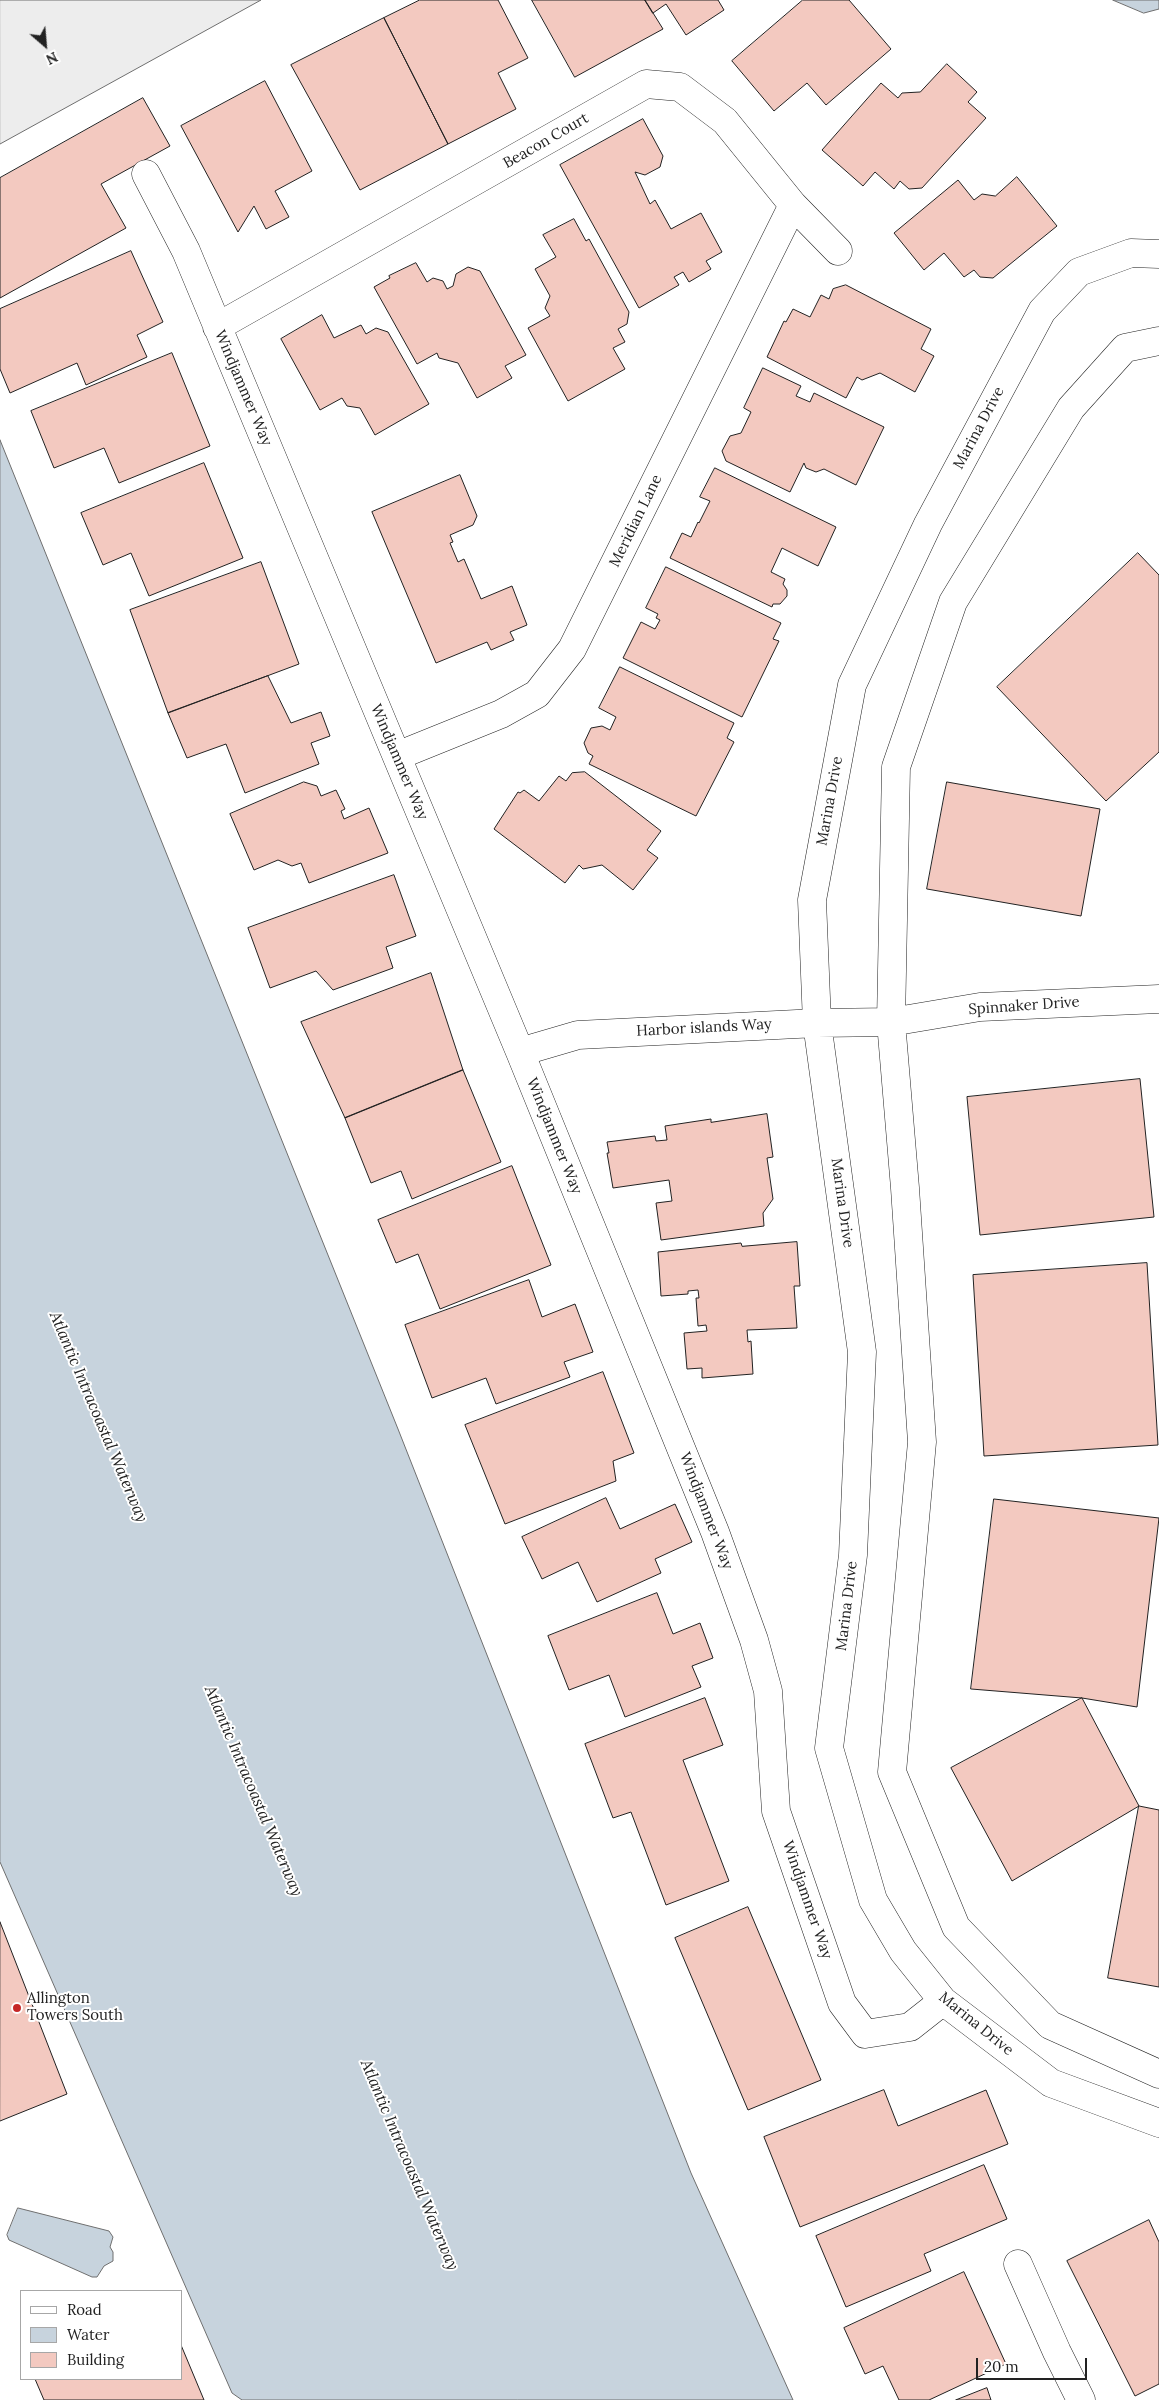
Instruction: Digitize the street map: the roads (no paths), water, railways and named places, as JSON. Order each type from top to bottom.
[{"type":"street","name":"Beacon Court","points":[[217,327],[646,84],[680,87],[725,121],[793,205],[838,251]]},
{"type":"street","name":"Windjammer Way","points":[[146,174],[186,251],[520,1052],[715,1532],[754,1640],[768,1691],[776,1811],[842,2004],[865,2034],[910,2028],[943,2001]]},
{"type":"street","name":"Meridian Lane","points":[[397,756],[502,714],[537,694],[572,649],[793,205]]},
{"type":"street","name":"Marina Drive","points":[[1159,254],[1131,253],[1079,272],[1042,311],[928,524],[852,685],[812,900],[817,1023],[862,1352],[853,1555],[829,1748],[873,1900],[904,1951],[943,2001],[1051,2083],[1159,2123]]},
{"type":"street","points":[[1159,341],[1125,348],[1071,408],[953,602],[896,767],[891,1022],[905,1188],[922,1442],[892,1772],[956,1927],[1050,2025],[1159,2074]]},
{"type":"street","name":"Spinnaker Drive","points":[[891,1022],[980,1008],[1159,999]]},
{"type":"street","name":"Harbor islands Way","points":[[520,1052],[578,1035],[817,1023],[891,1022]]},
{"type":"street","points":[[1018,2264],[1057,2352],[1081,2400]]},
{"type":"water","points":[[1113,0],[1159,0],[1159,9],[1144,13]]},
{"type":"water","name":"Atlantic Intracoastal Waterway","points":[[0,440],[398,1429],[691,2173],[793,2400],[242,2400],[232,2393],[0,1862]]},
{"type":"water","points":[[18,2208],[109,2231],[113,2237],[110,2247],[113,2252],[113,2261],[104,2266],[97,2277],[92,2277],[9,2240],[7,2235]]},
{"type":"place","name":"Allington Towers South","points":[[17,2008]]}]
